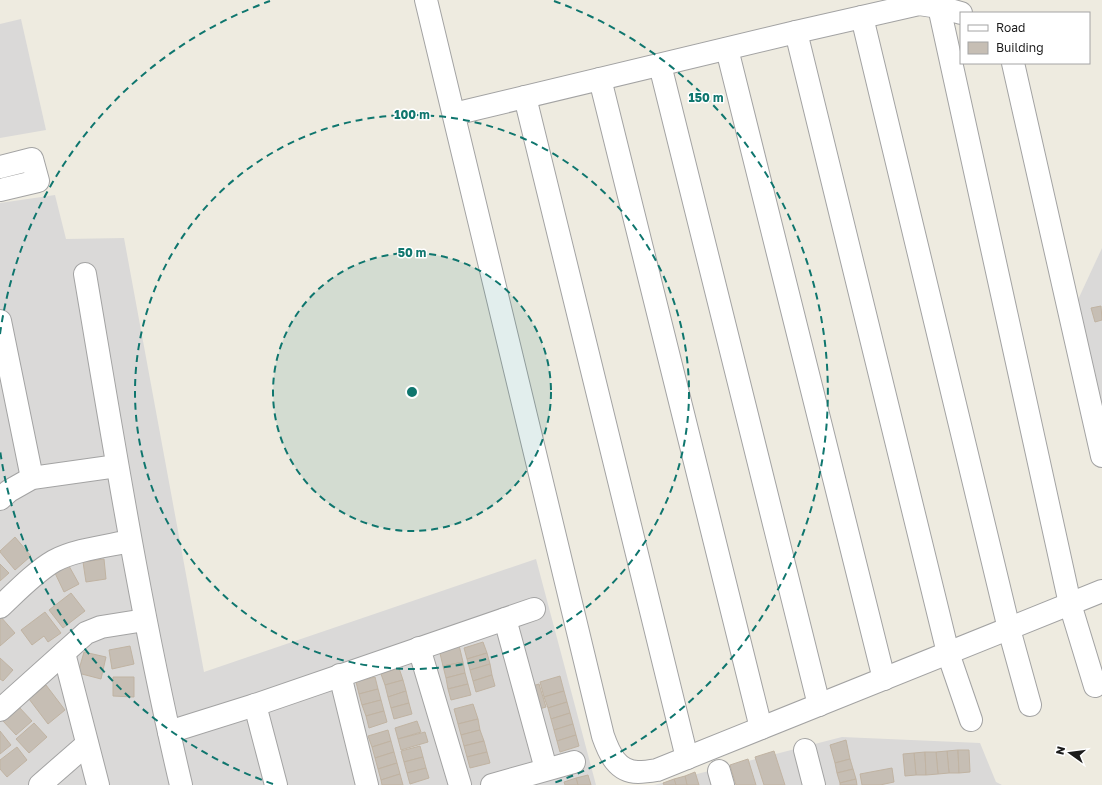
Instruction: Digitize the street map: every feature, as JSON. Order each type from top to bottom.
[{"type":"street","points":[[426,0],[600,720],[608,752],[616,763],[625,769],[636,772],[657,770],[1102,591]]},
{"type":"street","points":[[454,114],[862,16],[919,4],[939,7],[960,13]]},
{"type":"street","points":[[939,7],[1070,604],[1095,686]]},
{"type":"street","points":[[862,16],[1008,629],[1030,705]]},
{"type":"street","points":[[796,32],[948,653],[971,720]]},
{"type":"street","points":[[727,49],[884,679]]},
{"type":"street","points":[[1013,64],[1102,456]]},
{"type":"street","points":[[660,65],[819,705]]},
{"type":"street","points":[[600,79],[761,728]]},
{"type":"street","points":[[526,97],[687,758]]},
{"type":"street","points":[[0,167],[32,159],[38,181],[0,190]]},
{"type":"street","points":[[86,274],[130,541],[145,620],[181,785]]},
{"type":"street","points":[[0,324],[8,405],[32,478]]},
{"type":"street","points":[[0,499],[9,491],[32,478],[117,466]]},
{"type":"street","points":[[0,607],[54,561],[69,555],[130,541]]},
{"type":"street","points":[[169,732],[255,705],[534,609]]},
{"type":"street","points":[[505,619],[546,770]]},
{"type":"street","points":[[0,710],[86,633],[101,627],[145,620]]},
{"type":"street","points":[[419,648],[460,785]]},
{"type":"street","points":[[64,653],[98,785]]},
{"type":"street","points":[[340,675],[367,785]]},
{"type":"street","points":[[255,705],[276,785]]},
{"type":"street","points":[[40,785],[87,744]]},
{"type":"street","points":[[804,750],[814,785]]},
{"type":"street","points":[[492,785],[574,762]]},
{"type":"shaded area","points":[[21,19],[46,130],[0,138],[0,24]]},
{"type":"shaded area","points":[[55,195],[66,239],[124,238],[204,672],[536,559],[596,785],[0,785],[0,203]]},
{"type":"shaded area","points":[[1102,248],[1102,407],[1076,304]]},
{"type":"shaded area","points":[[842,737],[980,743],[996,782],[1002,785],[654,785]]},
{"type":"building","points":[[1101,306],[1102,320],[1095,322],[1091,308]]},
{"type":"building","points":[[15,537],[31,556],[15,570],[0,551]]},
{"type":"building","points":[[104,559],[106,579],[86,582],[83,562]]},
{"type":"building","points":[[0,564],[9,573],[0,581]]},
{"type":"building","points":[[69,566],[79,584],[64,592],[55,573]]},
{"type":"building","points":[[71,593],[85,611],[63,628],[49,610]]},
{"type":"building","points":[[45,612],[61,633],[48,642],[44,636],[32,645],[21,630]]},
{"type":"building","points":[[0,616],[15,633],[0,646]]},
{"type":"building","points":[[458,641],[463,662],[443,666],[438,645]]},
{"type":"building","points":[[483,642],[487,653],[467,659],[464,648]]},
{"type":"building","points":[[130,646],[134,664],[112,669],[109,650]]},
{"type":"building","points":[[84,652],[106,657],[101,679],[78,673]]},
{"type":"building","points":[[487,653],[490,664],[470,670],[467,659]]},
{"type":"building","points":[[0,658],[13,670],[3,681],[0,679]]},
{"type":"building","points":[[463,662],[465,673],[446,678],[443,666]]},
{"type":"building","points":[[490,664],[492,675],[473,681],[470,670]]},
{"type":"building","points":[[399,668],[403,680],[385,685],[381,674]]},
{"type":"building","points":[[465,673],[468,684],[448,689],[446,678]]},
{"type":"building","points":[[492,675],[495,686],[476,692],[473,681]]},
{"type":"building","points":[[560,676],[564,691],[544,697],[540,682]]},
{"type":"building","points":[[113,677],[134,677],[134,697],[113,696]]},
{"type":"building","points":[[375,677],[378,689],[359,694],[356,682]]},
{"type":"building","points":[[403,680],[406,691],[388,697],[385,685]]},
{"type":"building","points":[[468,684],[471,695],[451,700],[448,689]]},
{"type":"building","points":[[539,684],[546,707],[536,710],[529,687]]},
{"type":"building","points":[[46,685],[65,710],[48,724],[29,699]]},
{"type":"building","points":[[378,689],[381,700],[362,705],[359,694]]},
{"type":"building","points":[[406,691],[409,703],[391,708],[388,697]]},
{"type":"building","points":[[564,691],[567,702],[548,708],[544,697]]},
{"type":"building","points":[[381,700],[384,711],[366,716],[362,705]]},
{"type":"building","points":[[567,702],[570,713],[551,719],[548,708]]},
{"type":"building","points":[[409,703],[412,714],[394,719],[391,708]]},
{"type":"building","points":[[473,704],[478,719],[458,724],[454,709]]},
{"type":"building","points":[[19,707],[32,721],[16,735],[3,721]]},
{"type":"building","points":[[384,711],[387,722],[369,728],[366,716]]},
{"type":"building","points":[[570,713],[573,724],[554,730],[551,719]]},
{"type":"building","points":[[478,719],[480,730],[461,735],[458,724]]},
{"type":"building","points":[[417,721],[421,732],[398,739],[395,728]]},
{"type":"building","points":[[34,723],[47,737],[29,753],[16,739]]},
{"type":"building","points":[[573,724],[576,735],[557,741],[554,730]]},
{"type":"building","points":[[388,730],[391,741],[372,747],[368,736]]},
{"type":"building","points":[[480,730],[484,741],[464,746],[461,735]]},
{"type":"building","points":[[0,731],[11,745],[0,754]]},
{"type":"building","points":[[425,732],[428,742],[401,750],[398,739]]},
{"type":"building","points":[[576,735],[579,746],[560,752],[557,741]]},
{"type":"building","points":[[846,740],[850,759],[835,763],[830,745]]},
{"type":"building","points":[[391,741],[394,752],[375,758],[372,747]]},
{"type":"building","points":[[484,741],[487,752],[467,757],[464,746]]},
{"type":"building","points":[[420,746],[423,757],[404,762],[401,751]]},
{"type":"building","points":[[17,747],[27,760],[7,777],[0,769],[0,760]]},
{"type":"building","points":[[958,750],[959,773],[949,773],[947,751]]},
{"type":"building","points":[[958,750],[969,750],[970,772],[959,773]]},
{"type":"building","points":[[774,751],[785,785],[764,785],[755,757]]},
{"type":"building","points":[[947,751],[949,773],[938,774],[936,752]]},
{"type":"building","points":[[394,752],[397,763],[378,769],[375,758]]},
{"type":"building","points":[[487,752],[490,763],[470,768],[467,757]]},
{"type":"building","points":[[925,752],[926,775],[916,775],[914,753]]},
{"type":"building","points":[[925,752],[936,752],[938,774],[926,775]]},
{"type":"building","points":[[914,753],[916,775],[905,776],[903,754]]},
{"type":"building","points":[[423,757],[426,768],[407,773],[404,762]]},
{"type":"building","points":[[748,759],[756,785],[736,785],[730,765]]},
{"type":"building","points":[[850,759],[853,769],[837,773],[835,763]]},
{"type":"building","points":[[397,763],[400,774],[381,780],[378,769]]},
{"type":"building","points":[[426,768],[429,778],[410,784],[407,773]]},
{"type":"building","points":[[892,768],[894,782],[880,785],[862,785],[860,774]]},
{"type":"building","points":[[853,769],[856,779],[840,783],[837,773]]},
{"type":"building","points":[[695,772],[699,785],[687,785],[685,776]]},
{"type":"building","points":[[400,774],[403,785],[382,785],[381,780]]},
{"type":"building","points":[[588,775],[591,785],[578,785],[576,778]]},
{"type":"building","points":[[685,776],[687,785],[676,785],[674,779]]},
{"type":"building","points":[[576,778],[578,785],[565,785],[564,782]]},
{"type":"building","points":[[674,779],[676,785],[664,785],[663,783]]},
{"type":"building","points":[[856,779],[857,785],[840,785],[840,783]]}]
